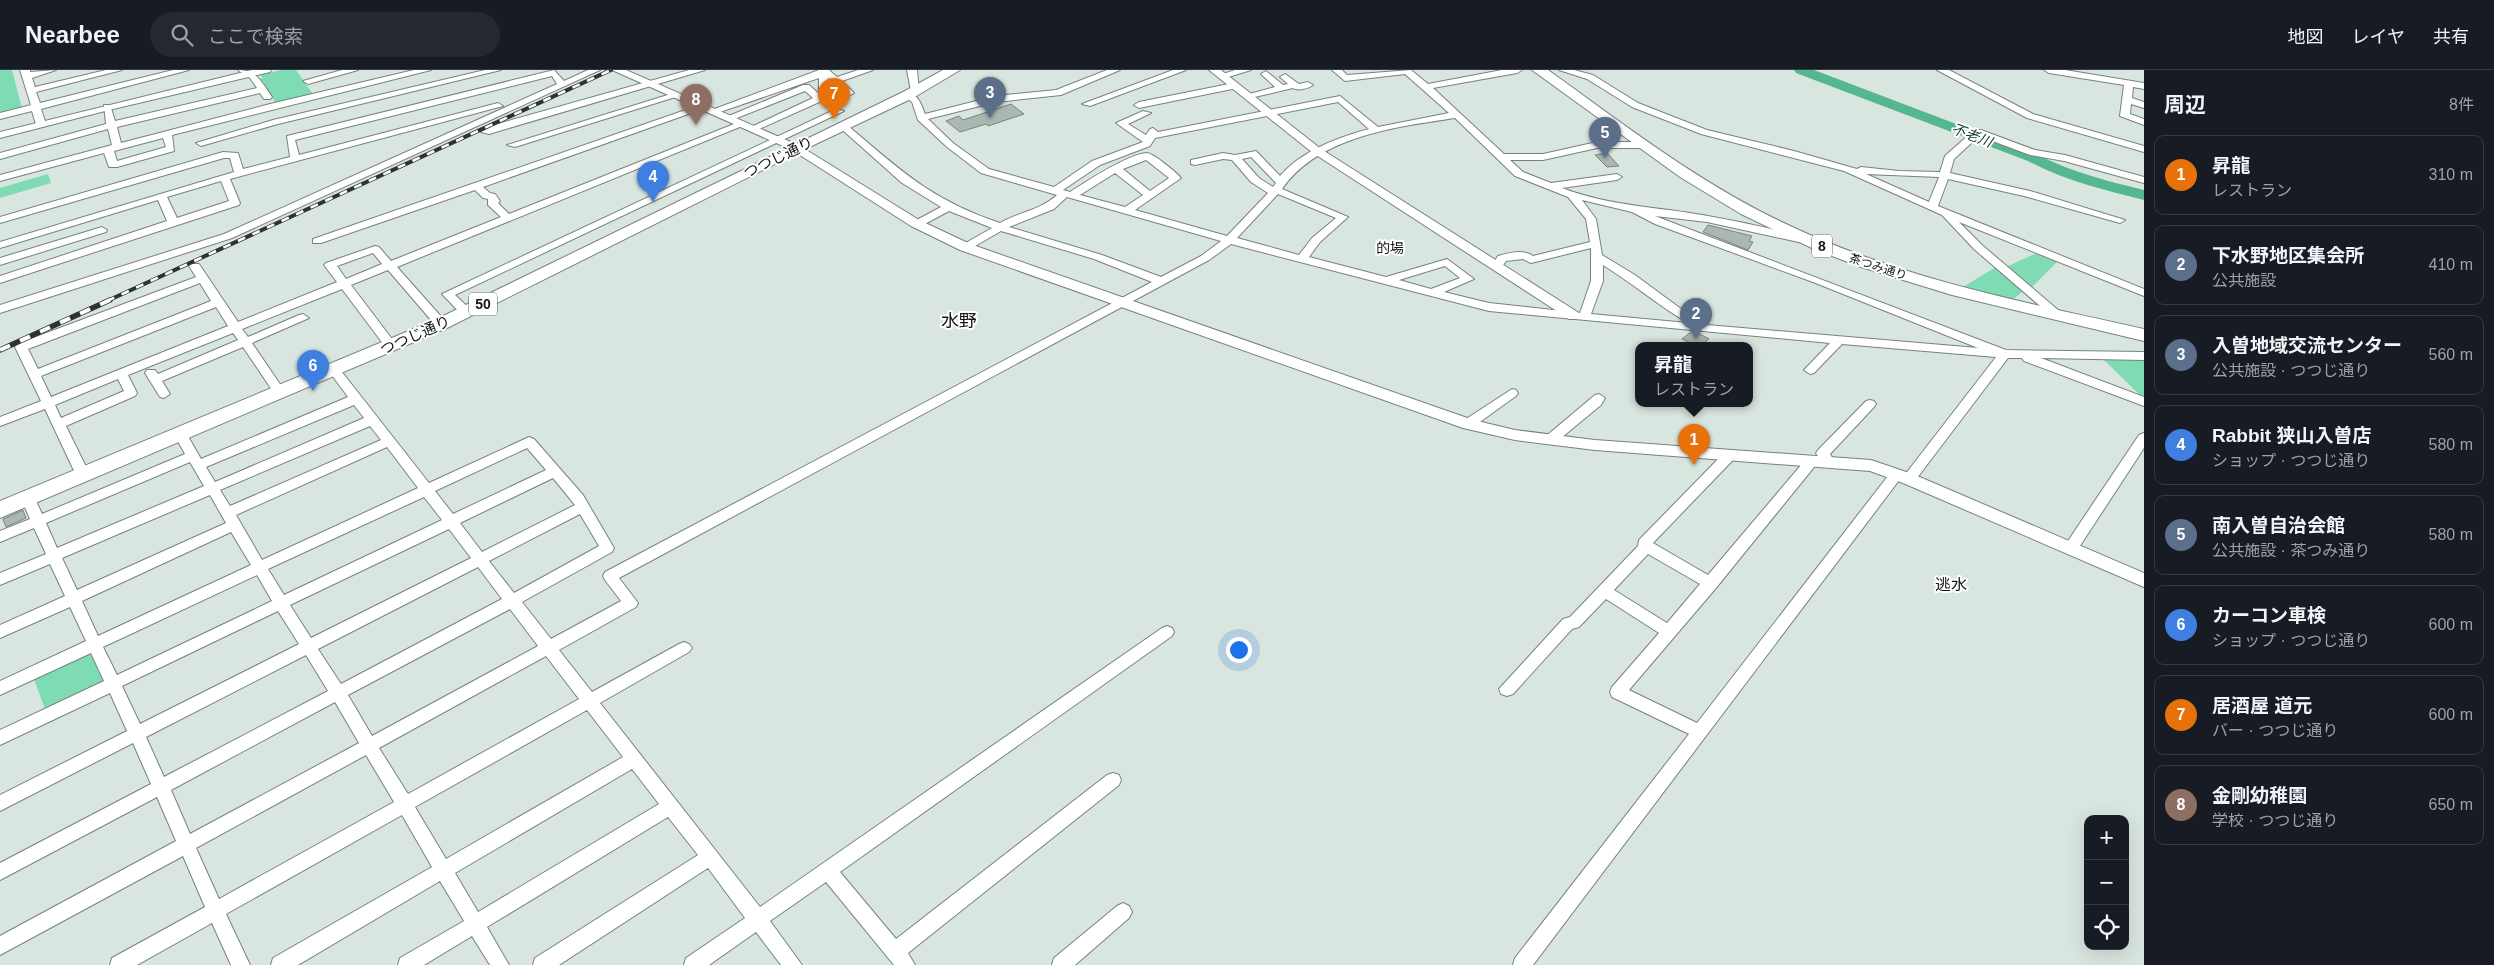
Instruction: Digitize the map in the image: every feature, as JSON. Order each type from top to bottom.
[{"type":"main road","name":"つつじ通り","points":[[0,510],[441,324],[796,148],[845,119],[912,93],[953,70]]},
{"type":"main road","name":"茶つみ通り","points":[[1538,70],[1644,145],[1728,201],[1809,241],[1898,274],[1956,291],[2144,335]]},
{"type":"street","points":[[41,124],[26,73],[52,70]]},
{"type":"street","points":[[31,91],[117,70]]},
{"type":"street","points":[[0,116],[184,70]]},
{"type":"street","points":[[0,135],[246,72],[266,70]]},
{"type":"street","points":[[300,70],[319,95]]},
{"type":"street","points":[[308,80],[353,70]]},
{"type":"street","points":[[0,178],[228,117],[426,70]]},
{"type":"street","points":[[201,143],[496,70]]},
{"type":"street","points":[[0,309],[228,236],[595,70]]},
{"type":"street","points":[[617,70],[796,148],[917,224],[966,247],[1120,303],[1468,424],[1502,434],[1550,440],[1727,458],[1860,464],[1903,477],[2144,580]]},
{"type":"street","points":[[635,78],[664,70]]},
{"type":"street","points":[[486,132],[498,126],[700,70]]},
{"type":"street","points":[[835,80],[868,70]]},
{"type":"street","points":[[912,70],[912,93],[921,118],[950,145],[985,171],[1230,240],[1303,257],[1489,307],[1579,317],[2004,354],[2144,356]]},
{"type":"street","points":[[921,118],[996,99],[1058,93],[1115,70]]},
{"type":"street","points":[[1087,104],[1182,70]]},
{"type":"street","points":[[1218,73],[1246,70]]},
{"type":"street","points":[[1337,70],[1345,78],[1406,70],[1519,174],[1572,196],[1636,210],[1707,219],[1809,241]]},
{"type":"street","points":[[1426,87],[1517,70]]},
{"type":"street","points":[[1564,70],[1590,76],[1635,105],[1678,120],[1704,132],[1791,152],[1848,169],[1937,209],[2144,293]]},
{"type":"street","points":[[1942,70],[2030,116],[2144,149]]},
{"type":"street","points":[[2049,70],[2144,86]]},
{"type":"street","points":[[0,422],[742,123],[849,93],[824,71]]},
{"type":"street","points":[[823,99],[824,71]]},
{"type":"street","points":[[317,241],[476,185],[824,71]]},
{"type":"street","points":[[246,72],[273,106]]},
{"type":"street","points":[[295,159],[290,138],[554,73],[562,84]]},
{"type":"street","points":[[1218,73],[1317,151],[1579,317]]},
{"type":"street","points":[[1266,74],[1281,88]]},
{"type":"street","points":[[1285,77],[1297,88],[1308,85]]},
{"type":"street","points":[[2129,83],[2125,116],[2144,122]]},
{"type":"street","points":[[1143,84],[1138,99],[1139,105],[1153,120]]},
{"type":"street","points":[[1249,97],[1294,85]]},
{"type":"street","points":[[1139,105],[1234,86]]},
{"type":"street","points":[[742,123],[806,87],[823,99],[910,184],[927,196],[1000,228],[1091,255],[1161,281]]},
{"type":"street","points":[[0,156],[112,126],[262,90]]},
{"type":"street","points":[[512,146],[677,96]]},
{"type":"street","points":[[0,245],[224,177],[530,99]]},
{"type":"street","points":[[1149,139],[1121,123],[1263,109],[1340,99],[1376,130]]},
{"type":"street","points":[[2128,100],[2144,105]]},
{"type":"street","points":[[107,107],[112,126],[113,165],[171,149],[167,133]]},
{"type":"street","points":[[966,247],[1015,219],[1050,207],[1096,163],[1149,139],[1263,109]]},
{"type":"street","points":[[0,946],[631,603],[610,576],[1205,258],[1230,240],[1277,188],[1288,173],[1317,151],[1376,130],[1456,114]]},
{"type":"street","points":[[228,117],[234,134]]},
{"type":"street","points":[[466,312],[448,294],[778,139],[845,119]]},
{"type":"street","points":[[1149,139],[1153,120]]},
{"type":"street","points":[[1937,209],[1943,176],[1949,158],[1972,136],[1981,132],[2072,168],[2144,188]]},
{"type":"street","points":[[1500,157],[1543,157],[1597,145],[1644,145]]},
{"type":"street","points":[[1195,162],[1222,156],[1235,158],[1253,153],[1277,188]]},
{"type":"street","points":[[2033,153],[2065,158],[2144,180]]},
{"type":"street","points":[[0,220],[224,155],[234,155],[239,173]]},
{"type":"street","points":[[1064,193],[1116,168],[1147,156],[1176,178],[1126,211]]},
{"type":"street","points":[[1235,158],[1255,180],[1343,217],[1316,240],[1303,257]]},
{"type":"street","points":[[1116,168],[1149,195]]},
{"type":"street","points":[[1848,169],[1943,176],[2026,193],[2120,220]]},
{"type":"street","points":[[0,280],[109,245],[138,232],[235,203],[224,177]]},
{"type":"street","points":[[1550,186],[1617,177]]},
{"type":"street","points":[[476,185],[486,196],[491,196],[495,201],[492,203],[508,218]]},
{"type":"street","points":[[161,195],[173,222]]},
{"type":"street","points":[[1572,196],[1591,219],[1596,250],[1597,281],[1579,317]]},
{"type":"street","points":[[917,224],[949,206]]},
{"type":"street","points":[[1937,209],[1978,248],[2060,316]]},
{"type":"street","points":[[1636,210],[1659,222],[1817,280],[2004,354]]},
{"type":"street","points":[[96,215],[109,245]]},
{"type":"street","points":[[0,262],[102,230]]},
{"type":"street","points":[[391,346],[330,265],[375,249],[441,324]]},
{"type":"street","points":[[1497,266],[1502,258],[1525,255],[1531,260],[1596,250],[1673,309],[1705,328]]},
{"type":"street","points":[[1386,280],[1447,262],[1468,279],[1433,292]]},
{"type":"street","points":[[195,266],[280,393]]},
{"type":"street","points":[[83,475],[21,348],[203,278]]},
{"type":"street","points":[[33,375],[218,302]]},
{"type":"street","points":[[156,379],[303,318]]},
{"type":"street","points":[[1810,370],[1839,340]]},
{"type":"street","points":[[1522,965],[1700,732],[1903,477],[2004,354]]},
{"type":"street","points":[[2020,354],[2144,402]]},
{"type":"street","points":[[145,364],[164,394]]},
{"type":"street","points":[[334,370],[793,965]]},
{"type":"street","points":[[58,424],[131,393],[121,374]]},
{"type":"street","points":[[1468,424],[1512,393]]},
{"type":"street","points":[[1550,440],[1597,402],[1599,398]]},
{"type":"street","points":[[0,537],[356,399]]},
{"type":"street","points":[[1827,462],[1823,453],[1870,404]]},
{"type":"street","points":[[0,579],[372,420]]},
{"type":"street","points":[[180,434],[445,870],[500,965]]},
{"type":"street","points":[[2071,548],[2144,438]]},
{"type":"street","points":[[0,632],[72,599],[388,441]]},
{"type":"street","points":[[0,688],[529,442],[583,507],[608,549],[0,872]]},
{"type":"street","points":[[1710,584],[1644,544],[1727,458]]},
{"type":"street","points":[[1700,732],[1618,692],[1812,461]]},
{"type":"street","points":[[0,738],[554,472]]},
{"type":"street","points":[[28,498],[72,599],[161,786],[185,846],[241,965]]},
{"type":"street","points":[[0,803],[583,507]]},
{"type":"street","points":[[1507,689],[1568,623],[1574,623],[1606,592],[1647,546]]},
{"type":"street","points":[[1606,592],[1669,632]]},
{"type":"street","points":[[692,965],[1168,632]]},
{"type":"street","points":[[119,965],[684,648]]},
{"type":"street","points":[[280,965],[634,759]]},
{"type":"street","points":[[826,870],[900,959],[1113,780]]},
{"type":"street","points":[[407,965],[671,806]]},
{"type":"street","points":[[542,965],[710,857]]},
{"type":"street","points":[[1062,965],[1123,912]]},
{"type":"green space","points":[[0,70],[12,70],[22,109],[0,115]]},
{"type":"green space","points":[[281,70],[296,70],[313,94],[276,103],[259,79],[263,78],[260,75]]},
{"type":"green space","points":[[48,174],[51,183],[0,198],[0,188]]},
{"type":"green space","points":[[2037,253],[2057,262],[2031,288],[2006,267]]},
{"type":"green space","points":[[1996,267],[2026,289],[2012,300],[1963,287]]},
{"type":"green space","points":[[2105,357],[2144,358],[2144,399],[2103,359]]},
{"type":"green space","points":[[90,653],[104,683],[46,712],[33,676]]},
{"type":"building","points":[[1011,104],[1024,114],[988,126],[986,124],[960,132],[946,121],[959,116],[963,120]]},
{"type":"building","points":[[1607,153],[1619,166],[1607,167],[1595,155]]},
{"type":"building","points":[[1708,225],[1752,236],[1749,241],[1753,242],[1748,250],[1703,232]]},
{"type":"building","points":[[1691,332],[1696,332],[1709,339],[1705,342],[1688,342],[1682,339]]},
{"type":"building","points":[[23,510],[26,518],[6,527],[3,519]]},
{"type":"waterway","name":"不老川","points":[[1801,70],[2033,158],[2054,169],[2087,181],[2144,195]]},
{"type":"railway","points":[[107,301],[611,70]]},
{"type":"railway","points":[[0,350],[110,300]]},
{"type":"place","name":"入曽地域交流センター","points":[[990,118]]},
{"type":"place","name":"居酒屋 道元","points":[[834,119]]},
{"type":"place","name":"金剛幼稚園","points":[[696,125]]},
{"type":"place","name":"南入曽自治会館","points":[[1605,158]]},
{"type":"place","name":"Rabbit 狭山入曽店","points":[[653,202]]},
{"type":"place","name":"下水野地区集会所","points":[[1696,339]]},
{"type":"place","name":"カーコン車検","points":[[313,391]]},
{"type":"place","name":"昇龍","points":[[1694,465]]},
{"type":"district","name":"的場","points":[[1390,248]]},
{"type":"district","name":"水野","points":[[959,321]]},
{"type":"district","name":"逃水","points":[[1951,584]]}]
